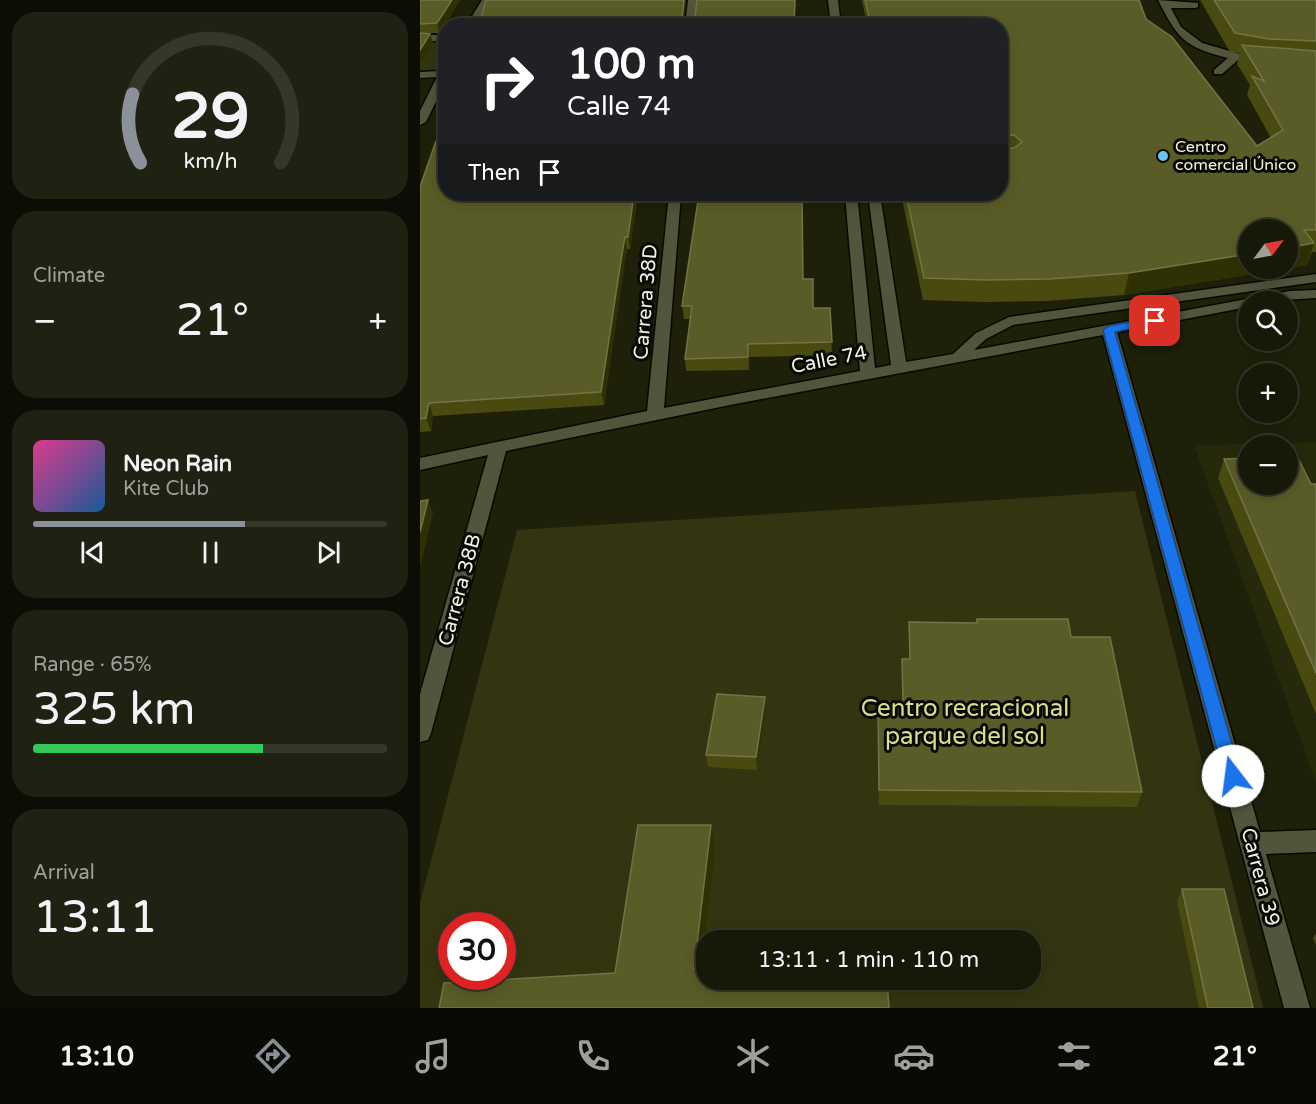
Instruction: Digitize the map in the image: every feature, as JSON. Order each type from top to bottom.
[{"type":"street","points":[[475,18],[487,0]]},
{"type":"street","points":[[691,18],[693,0]]},
{"type":"street","points":[[833,0],[835,18]]},
{"type":"street","points":[[1164,2],[1195,5]]},
{"type":"street","points":[[1164,2],[1181,33],[1193,42],[1236,57],[1278,63]]},
{"type":"street","points":[[420,38],[438,38]]},
{"type":"street","points":[[1218,72],[1236,57]]},
{"type":"street","points":[[420,75],[438,73]]},
{"type":"street","points":[[420,122],[438,84]]},
{"type":"street","name":"Carrera 38D","points":[[656,414],[674,201]]},
{"type":"street","points":[[852,201],[868,374]]},
{"type":"street","points":[[875,201],[898,367]]},
{"type":"street","points":[[959,356],[981,336],[1009,321],[1316,278]]},
{"type":"street","points":[[1298,295],[1316,294]]},
{"type":"street","name":"Calle 74","points":[[420,464],[656,414],[1238,305]]},
{"type":"street","name":"Carrera 39","points":[[1109,330],[1296,1008]]},
{"type":"street","name":"Carrera 38B","points":[[420,733],[499,446]]},
{"type":"street","points":[[1251,843],[1316,841]]},
{"type":"shaded area","points":[[1298,443],[1316,443],[1316,782],[1194,445],[1238,444],[1238,495],[1298,495]]},
{"type":"green space","points":[[420,38],[438,38],[438,74],[420,75]]},
{"type":"green space","name":"Centro recracional parque del sol","points":[[1135,491],[1263,1008],[420,1008],[420,903],[517,530]]},
{"type":"building","points":[[420,0],[452,0],[438,18],[437,23],[420,24]]},
{"type":"building","points":[[486,0],[684,0],[682,18],[481,18]]},
{"type":"building","points":[[697,0],[795,0],[794,18],[695,18]]},
{"type":"building","name":"Centro comercial Único","points":[[865,0],[1139,0],[1146,19],[1172,37],[1257,146],[1283,130],[1252,76],[1264,81],[1242,45],[1316,51],[1316,230],[1304,230],[1314,243],[1298,246],[1298,219],[1238,219],[1238,256],[1129,273],[1050,279],[924,278],[908,201],[1008,201],[1008,148],[1014,148],[1022,142],[1014,135],[1008,135],[1008,18],[869,18]]},
{"type":"building","points":[[1214,0],[1316,0],[1316,41],[1269,39],[1235,33]]},
{"type":"building","points":[[420,33],[430,34],[420,50]]},
{"type":"building","points":[[436,141],[438,141],[438,201],[633,201],[628,237],[625,237],[621,260],[601,392],[429,403],[426,418],[420,419],[420,187]]},
{"type":"building","points":[[698,201],[802,201],[803,279],[813,279],[813,308],[830,308],[832,342],[748,344],[748,357],[685,359],[692,306],[682,306]]},
{"type":"building","points":[[1238,458],[1238,492],[1224,459]]},
{"type":"building","points":[[1298,458],[1311,484],[1316,484],[1316,673],[1239,495],[1298,495]]},
{"type":"building","points":[[428,500],[420,532],[420,501]]},
{"type":"building","points":[[977,619],[1068,619],[1071,637],[1110,637],[1142,792],[879,790],[878,702],[903,702],[902,659],[910,659],[909,622],[977,623]]},
{"type":"building","points":[[717,694],[765,697],[756,757],[706,755]]},
{"type":"building","points":[[638,825],[711,825],[699,930],[696,930],[694,969],[696,969],[696,990],[888,990],[889,1008],[439,1008],[443,990],[516,990],[516,979],[615,973]]},
{"type":"building","points":[[1182,889],[1224,889],[1253,1008],[1208,1008]]},
{"type":"place","name":"Centro comercial Único","points":[[1163,156]]},
{"type":"route","points":[[1155,321],[1109,330],[1233,776]]}]
